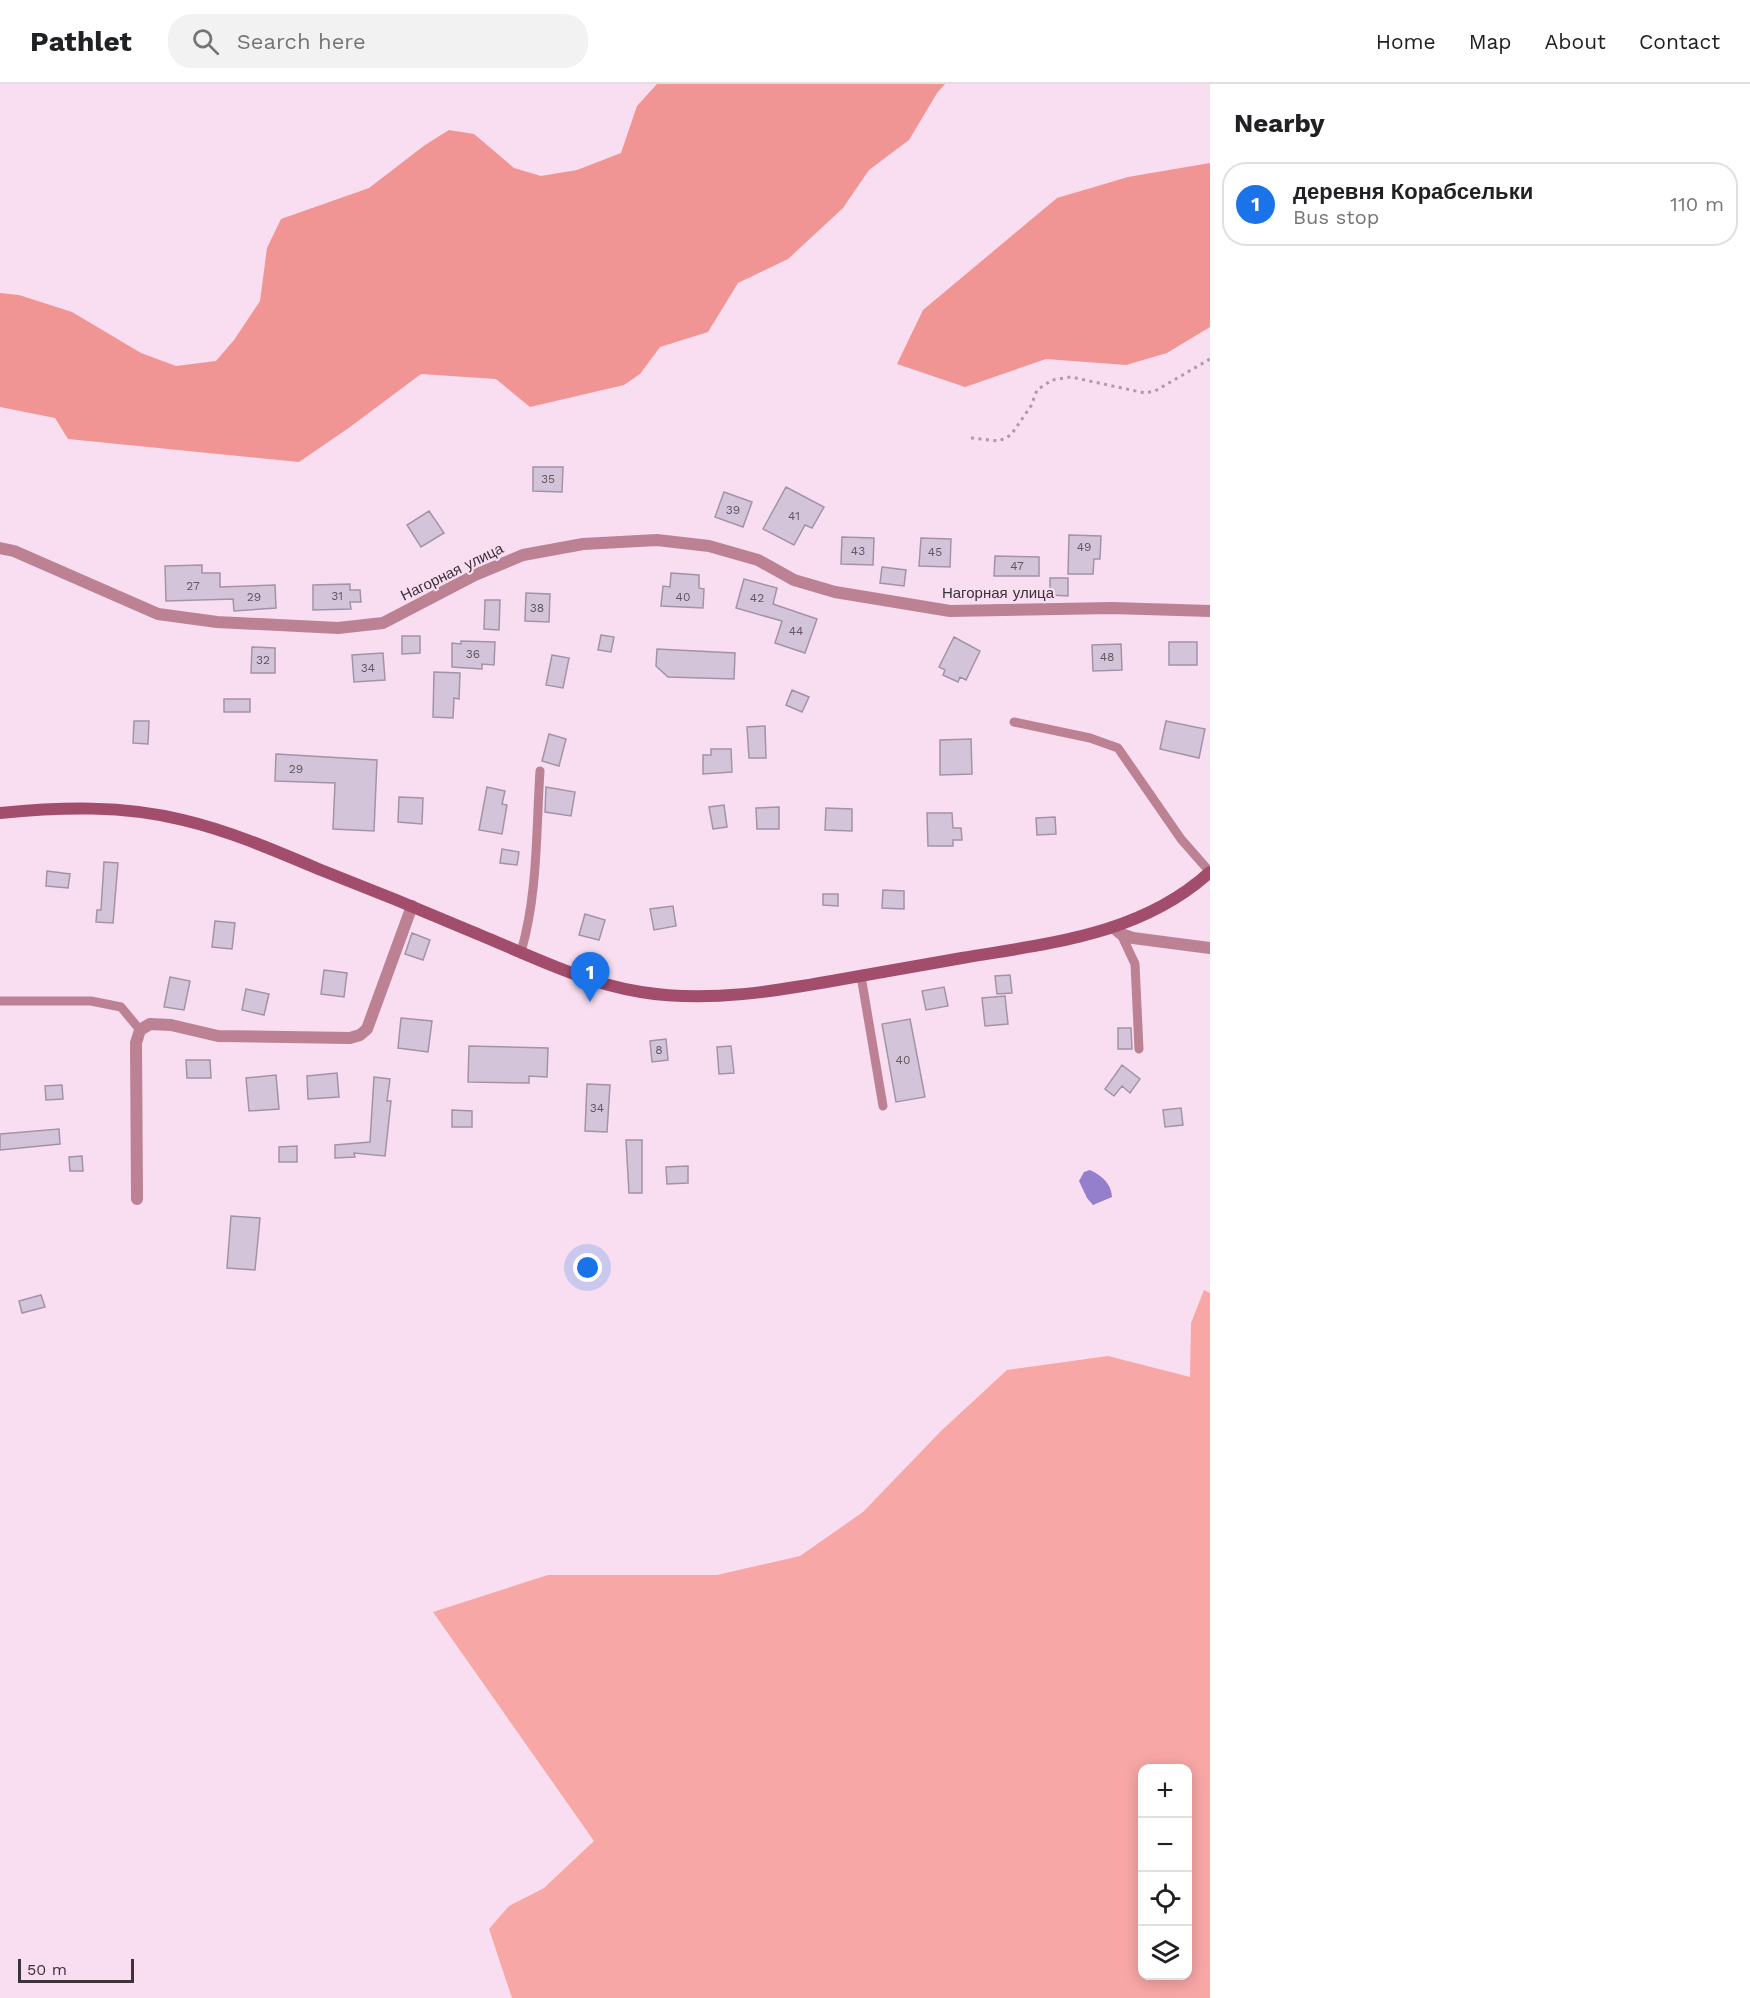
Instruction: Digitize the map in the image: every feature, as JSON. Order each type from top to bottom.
[{"type":"main road","points":[[0,813],[52,808],[123,810],[183,820],[262,846],[580,977],[661,995],[701,997],[739,994],[861,976],[1118,931],[1191,890],[1210,872]]},
{"type":"street","name":"Нагорная улица","points":[[0,548],[14,551],[158,614],[217,622],[338,628],[383,623],[475,574],[523,555],[583,544],[657,540],[709,546],[758,560],[794,580],[835,592],[950,611],[1112,608],[1210,610]]},
{"type":"street","points":[[137,1199],[136,1043],[140,1030],[150,1024],[171,1025],[218,1036],[350,1038],[360,1035],[367,1029],[412,906]]},
{"type":"street","points":[[1118,931],[1133,938],[1210,948]]},
{"type":"lane","points":[[1014,722],[1090,738],[1118,748],[1181,839],[1210,872]]},
{"type":"lane","points":[[521,952],[528,928],[534,873],[540,771]]},
{"type":"lane","points":[[1118,931],[1135,964],[1139,1048]]},
{"type":"lane","points":[[861,976],[883,1106]]},
{"type":"lane","points":[[0,1001],[91,1001],[121,1006],[140,1030]]},
{"type":"path","points":[[971,438],[999,441],[1011,435],[1030,406],[1037,390],[1052,380],[1071,377],[1145,393],[1155,391],[1210,359]]},
{"type":"shaded area","points":[[657,84],[945,84],[937,93],[909,140],[869,170],[843,208],[788,259],[738,283],[708,332],[660,347],[640,374],[624,385],[530,407],[496,379],[421,374],[299,462],[68,439],[55,418],[0,407],[0,293],[19,295],[72,312],[141,353],[176,366],[216,361],[234,340],[260,301],[267,248],[281,219],[369,188],[425,145],[449,130],[474,134],[514,168],[541,176],[577,170],[621,153],[637,106]]},
{"type":"shaded area","points":[[1210,163],[1210,327],[1167,353],[1126,365],[1046,359],[965,387],[897,364],[923,310],[1057,198],[1128,177]]},
{"type":"shaded area","points":[[1090,1170],[1105,1180],[1112,1197],[1093,1205],[1079,1181],[1084,1172]]},
{"type":"shaded area","points":[[1204,1290],[1210,1293],[1210,1998],[512,1998],[489,1929],[509,1906],[544,1888],[594,1841],[433,1612],[548,1575],[717,1575],[800,1556],[863,1512],[941,1431],[1007,1370],[1108,1356],[1190,1377],[1191,1323]]},
{"type":"building","points":[[533,467],[563,467],[562,492],[533,491]]},
{"type":"building","points":[[786,487],[824,507],[812,528],[805,525],[794,545],[763,529]]},
{"type":"building","points":[[724,492],[752,502],[743,527],[715,517]]},
{"type":"building","points":[[429,511],[444,533],[421,547],[407,525]]},
{"type":"building","points":[[1069,535],[1101,536],[1100,559],[1094,559],[1093,574],[1068,574]]},
{"type":"building","points":[[842,537],[874,538],[873,565],[841,564]]},
{"type":"building","points":[[921,538],[951,539],[950,567],[919,566]]},
{"type":"building","points":[[995,556],[1039,557],[1039,576],[994,576]]},
{"type":"building","points":[[202,565],[202,573],[220,573],[220,587],[275,585],[276,608],[234,611],[233,599],[166,601],[165,566]]},
{"type":"building","points":[[882,567],[906,570],[904,586],[880,583]]},
{"type":"building","points":[[671,573],[699,575],[699,588],[704,589],[703,608],[661,606],[663,586],[670,587]]},
{"type":"building","points":[[1050,578],[1068,578],[1068,596],[1050,595]]},
{"type":"building","points":[[744,579],[777,588],[773,604],[817,619],[805,653],[775,643],[782,621],[736,608]]},
{"type":"building","points":[[350,584],[350,590],[360,590],[361,602],[350,602],[351,609],[313,610],[313,585]]},
{"type":"building","points":[[526,593],[550,594],[549,622],[525,621]]},
{"type":"building","points":[[485,600],[500,600],[499,630],[484,629]]},
{"type":"building","points":[[601,635],[614,637],[611,652],[598,650]]},
{"type":"building","points":[[402,636],[420,636],[420,653],[402,654]]},
{"type":"building","points":[[954,637],[980,651],[966,680],[960,677],[958,682],[943,675],[945,670],[939,667]]},
{"type":"building","points":[[461,641],[495,642],[494,665],[482,664],[482,669],[452,667],[452,643],[461,644]]},
{"type":"building","points":[[1169,642],[1197,642],[1197,665],[1169,665]]},
{"type":"building","points":[[1121,644],[1122,670],[1093,671],[1092,645]]},
{"type":"building","points":[[252,647],[275,648],[275,673],[251,673]]},
{"type":"building","points":[[657,649],[735,653],[734,679],[668,677],[656,666]]},
{"type":"building","points":[[383,653],[385,680],[354,682],[352,655]]},
{"type":"building","points":[[552,655],[569,658],[563,688],[546,685]]},
{"type":"building","points":[[434,672],[460,673],[459,699],[454,698],[453,718],[433,717]]},
{"type":"building","points":[[792,690],[809,697],[802,712],[786,705]]},
{"type":"building","points":[[224,699],[250,699],[250,712],[224,712]]},
{"type":"building","points":[[134,721],[149,721],[148,744],[133,743]]},
{"type":"building","points":[[1166,721],[1205,729],[1199,758],[1160,749]]},
{"type":"building","points":[[765,726],[766,758],[749,758],[747,727]]},
{"type":"building","points":[[549,734],[566,739],[559,766],[542,761]]},
{"type":"building","points":[[971,739],[972,774],[940,775],[940,740]]},
{"type":"building","points":[[711,749],[731,749],[732,772],[703,774],[703,755],[711,755]]},
{"type":"building","points":[[276,754],[377,760],[374,831],[333,829],[335,783],[275,781]]},
{"type":"building","points":[[487,787],[505,791],[502,804],[507,805],[502,834],[479,830]]},
{"type":"building","points":[[546,787],[575,792],[571,816],[545,812]]},
{"type":"building","points":[[399,797],[423,798],[422,824],[398,822]]},
{"type":"building","points":[[724,805],[727,827],[713,829],[709,807]]},
{"type":"building","points":[[779,807],[779,829],[757,829],[756,808]]},
{"type":"building","points":[[826,808],[852,809],[852,831],[825,830]]},
{"type":"building","points":[[927,813],[952,813],[953,828],[961,828],[962,840],[953,840],[953,846],[928,846]]},
{"type":"building","points":[[1055,817],[1056,834],[1037,835],[1036,818]]},
{"type":"building","points":[[502,849],[519,852],[517,865],[500,863]]},
{"type":"building","points":[[104,862],[118,863],[113,923],[96,922],[97,910],[101,910]]},
{"type":"building","points":[[47,871],[70,874],[68,888],[46,886]]},
{"type":"building","points":[[883,890],[904,891],[904,909],[882,908]]},
{"type":"building","points":[[823,894],[838,894],[838,906],[823,905]]},
{"type":"building","points":[[673,906],[676,926],[654,930],[650,909]]},
{"type":"building","points":[[585,914],[605,920],[599,940],[579,935]]},
{"type":"building","points":[[215,921],[235,923],[232,949],[212,947]]},
{"type":"building","points":[[412,933],[430,940],[423,960],[405,954]]},
{"type":"building","points":[[324,970],[347,973],[344,997],[321,994]]},
{"type":"building","points":[[1010,975],[1012,993],[997,994],[995,976]]},
{"type":"building","points":[[170,977],[190,981],[184,1010],[164,1007]]},
{"type":"building","points":[[944,987],[948,1006],[926,1010],[922,991]]},
{"type":"building","points":[[246,989],[269,994],[264,1015],[242,1010]]},
{"type":"building","points":[[1005,996],[1008,1024],[985,1026],[982,998]]},
{"type":"building","points":[[401,1018],[432,1021],[428,1052],[398,1048]]},
{"type":"building","points":[[910,1019],[925,1097],[896,1102],[882,1024]]},
{"type":"building","points":[[1118,1028],[1131,1028],[1132,1049],[1118,1049]]},
{"type":"building","points":[[666,1039],[668,1060],[652,1062],[650,1041]]},
{"type":"building","points":[[469,1046],[548,1048],[547,1077],[529,1076],[529,1083],[468,1082]]},
{"type":"building","points":[[731,1046],[734,1073],[719,1074],[717,1047]]},
{"type":"building","points":[[186,1060],[210,1060],[211,1078],[187,1078]]},
{"type":"building","points":[[1122,1065],[1140,1079],[1130,1093],[1122,1086],[1114,1096],[1105,1089]]},
{"type":"building","points":[[337,1073],[339,1097],[308,1099],[307,1076]]},
{"type":"building","points":[[276,1075],[279,1109],[249,1111],[246,1078]]},
{"type":"building","points":[[374,1077],[390,1079],[387,1101],[391,1101],[385,1156],[354,1153],[355,1157],[335,1158],[335,1145],[370,1142]]},
{"type":"building","points":[[587,1084],[610,1085],[607,1132],[585,1131]]},
{"type":"building","points":[[62,1085],[63,1099],[46,1100],[45,1086]]},
{"type":"building","points":[[1181,1108],[1183,1125],[1165,1127],[1163,1110]]},
{"type":"building","points":[[452,1110],[472,1111],[472,1127],[452,1127]]},
{"type":"building","points":[[59,1129],[60,1144],[0,1150],[0,1134]]},
{"type":"building","points":[[626,1140],[642,1140],[642,1193],[629,1193]]},
{"type":"building","points":[[297,1146],[297,1162],[279,1162],[279,1147]]},
{"type":"building","points":[[82,1156],[83,1171],[70,1171],[69,1157]]},
{"type":"building","points":[[688,1166],[688,1183],[667,1184],[666,1167]]},
{"type":"building","points":[[231,1216],[260,1218],[255,1270],[227,1268]]},
{"type":"building","points":[[41,1295],[45,1307],[22,1313],[19,1301]]},
{"type":"place","name":"деревня Корабсельки","points":[[590,1002]]}]
